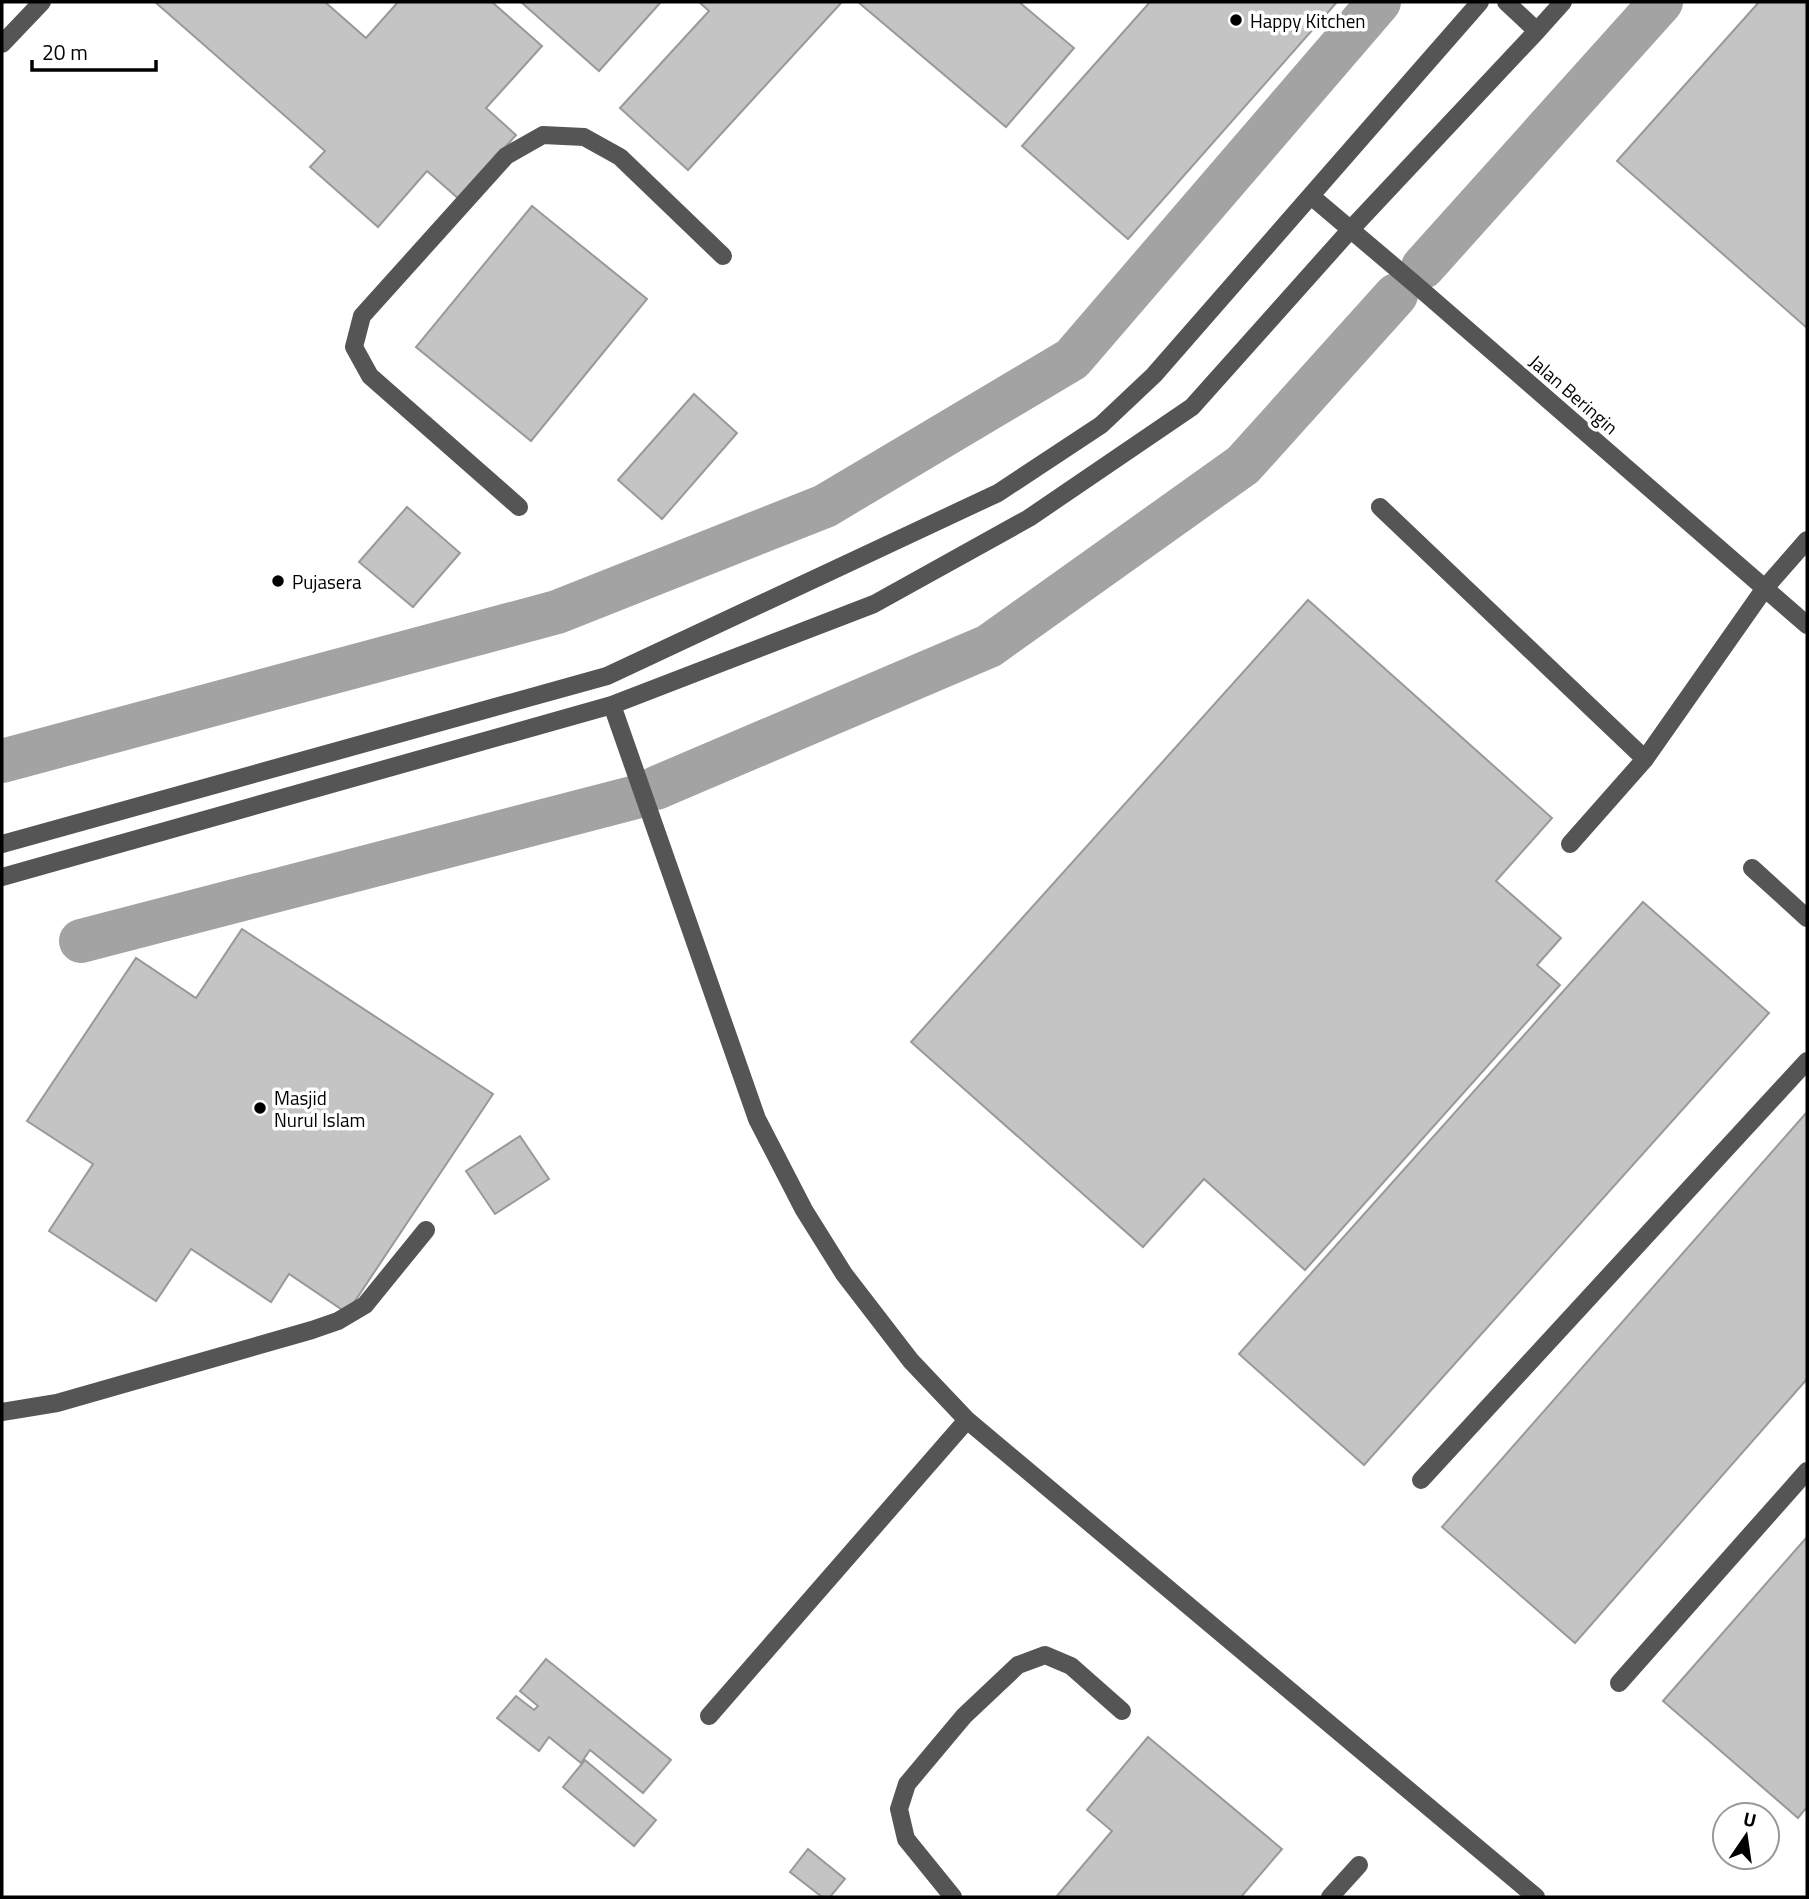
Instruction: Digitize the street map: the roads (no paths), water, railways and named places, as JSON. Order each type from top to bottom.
[{"type":"street","points":[[2,44],[41,2]]},
{"type":"street","points":[[2,844],[607,676],[998,493],[1101,425],[1154,375],[1480,2]]},
{"type":"street","points":[[1506,2],[1537,32]]},
{"type":"street","points":[[2,877],[611,705],[874,604],[1029,518],[1192,407],[1351,229],[1563,2]]},
{"type":"street","points":[[519,507],[370,376],[354,347],[362,316],[506,156],[543,135],[584,137],[620,157],[723,256]]},
{"type":"street","name":"Jalan Beringin","points":[[1311,196],[1807,625]]},
{"type":"street","points":[[1380,507],[1645,759]]},
{"type":"street","points":[[1570,844],[1645,759],[1765,587],[1807,540]]},
{"type":"street","points":[[611,705],[757,1119],[804,1210],[844,1274],[911,1361],[967,1420],[1536,1897]]},
{"type":"street","points":[[1752,868],[1807,918]]},
{"type":"street","points":[[1421,1480],[1807,1061]]},
{"type":"street","points":[[2,1412],[57,1403],[338,1321],[365,1305],[426,1230]]},
{"type":"street","points":[[709,1716],[967,1420]]},
{"type":"street","points":[[1619,1683],[1807,1471]]},
{"type":"street","points":[[953,1897],[906,1839],[899,1809],[907,1784],[964,1716],[1018,1665],[1045,1656],[1071,1666],[1122,1711]]},
{"type":"street","points":[[1330,1897],[1359,1865]]},
{"type":"waterway","points":[[2,761],[557,612],[825,506],[1072,359],[1379,2]]},
{"type":"waterway","points":[[1423,267],[1661,2]]},
{"type":"waterway","points":[[656,788],[989,646],[1243,465],[1396,295]]},
{"type":"waterway","points":[[81,941],[636,797]]},
{"type":"place","name":"Happy Kitchen","points":[[1236,20]]},
{"type":"place","name":"Pujasera","points":[[278,581]]},
{"type":"place","name":"Masjid Nurul Islam","points":[[260,1108]]}]
